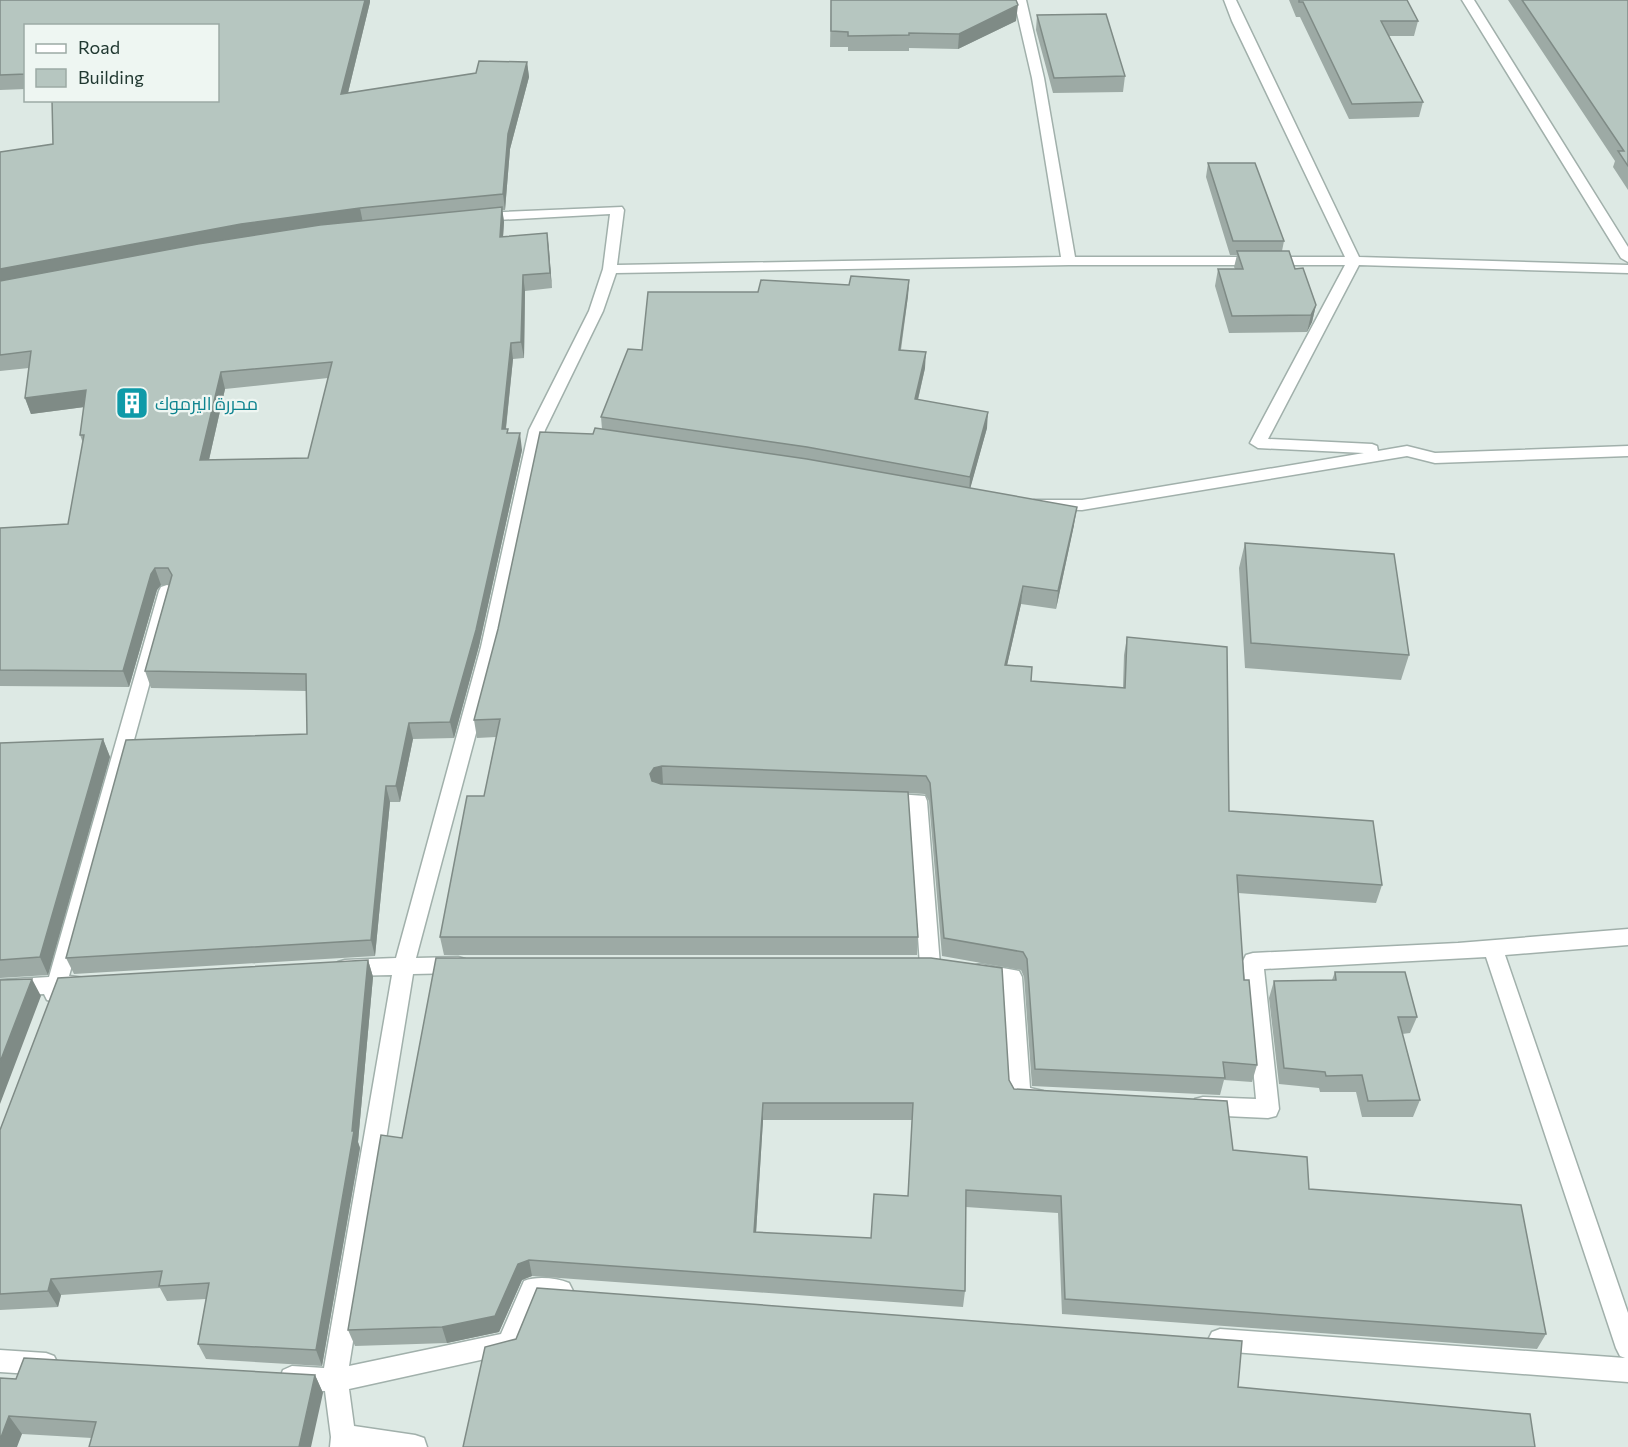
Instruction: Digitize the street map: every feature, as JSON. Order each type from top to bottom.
[{"type":"street","points":[[1020,0],[1038,78],[1068,261]]},
{"type":"street","points":[[1230,0],[1354,261]]},
{"type":"street","points":[[1467,0],[1628,258]]},
{"type":"street","points":[[415,1447],[342,1442],[335,1380],[404,965],[490,647],[543,431],[596,311],[610,270],[617,210],[509,214],[462,219]]},
{"type":"street","points":[[610,270],[1068,261],[1354,261],[1628,269]]},
{"type":"street","points":[[1354,261],[1258,443],[1407,451],[1435,458],[1628,450]]},
{"type":"street","points":[[1027,504],[1082,505],[1407,451]]},
{"type":"street","points":[[50,1007],[167,591]]},
{"type":"street","points":[[860,800],[918,801],[930,964]]},
{"type":"street","points":[[1185,1105],[1268,1109],[1253,961],[1493,948],[1628,937]]},
{"type":"street","points":[[1493,948],[1628,1348]]},
{"type":"street","points":[[320,969],[474,964]]},
{"type":"street","points":[[907,964],[930,964],[1012,977],[1020,1097],[1055,1099]]},
{"type":"street","points":[[0,988],[93,983]]},
{"type":"street","points":[[275,1377],[335,1380],[509,1344],[532,1289],[580,1292]]},
{"type":"street","points":[[1200,1338],[1628,1370]]},
{"type":"street","points":[[0,1361],[72,1365]]},
{"type":"building","points":[[0,0],[365,0],[341,94],[476,73],[479,61],[527,62],[508,134],[503,194],[360,208],[241,224],[0,269],[0,152],[53,144],[52,102],[219,102],[219,24],[24,24],[24,74],[0,75]]},
{"type":"building","points":[[831,0],[1016,0],[1018,5],[959,34],[909,33],[909,35],[848,36],[848,32],[831,31]]},
{"type":"building","points":[[1299,0],[1407,0],[1418,21],[1381,21],[1423,102],[1352,104],[1303,2]]},
{"type":"building","points":[[1522,0],[1628,0],[1628,166],[1618,151],[1624,151]]},
{"type":"building","points":[[1106,14],[1125,76],[1054,78],[1037,15]]},
{"type":"building","points":[[1208,163],[1255,163],[1284,241],[1233,241]]},
{"type":"building","points":[[502,207],[500,237],[547,233],[550,273],[523,275],[521,342],[511,343],[502,429],[508,429],[507,433],[520,433],[476,630],[450,722],[409,723],[396,786],[386,786],[371,940],[66,958],[126,740],[307,734],[306,674],[145,671],[172,575],[168,568],[155,568],[151,574],[123,671],[0,670],[0,528],[68,524],[84,435],[80,435],[86,390],[25,398],[31,351],[0,355],[0,281],[198,244],[320,225]],"holes":[[[332,362],[308,458],[200,460],[221,372]]]},
{"type":"building","points":[[1237,251],[1289,251],[1295,269],[1303,268],[1316,305],[1311,315],[1232,316],[1218,269],[1243,269]]},
{"type":"building","points":[[851,276],[909,280],[899,350],[926,352],[915,399],[988,412],[970,477],[807,447],[601,417],[628,349],[642,350],[648,292],[758,292],[761,280],[849,285]]},
{"type":"building","points":[[595,428],[807,459],[1077,507],[1058,591],[1023,586],[1005,665],[1032,667],[1031,681],[1125,688],[1127,637],[1227,647],[1229,811],[1373,821],[1382,885],[1237,875],[1244,980],[1249,980],[1257,1065],[1223,1062],[1225,1078],[1035,1069],[1027,959],[1023,952],[944,938],[930,783],[926,776],[662,766],[654,768],[650,774],[652,781],[661,784],[908,792],[918,937],[440,937],[467,796],[484,796],[500,719],[474,720],[498,629],[540,432],[593,434]]},
{"type":"building","points":[[1245,543],[1394,554],[1409,655],[1251,643]]},
{"type":"building","points":[[103,739],[40,957],[0,960],[0,743]]},
{"type":"building","points":[[436,958],[931,958],[1002,968],[1009,1080],[1014,1089],[1227,1101],[1233,1150],[1307,1157],[1309,1189],[1521,1205],[1546,1334],[1065,1299],[1061,1196],[966,1190],[965,1291],[529,1260],[518,1264],[495,1316],[442,1327],[348,1330],[381,1135],[402,1138]],"holes":[[[763,1103],[913,1103],[908,1196],[874,1194],[871,1238],[754,1232]]]},
{"type":"building","points":[[368,960],[352,1131],[354,1131],[316,1350],[198,1344],[209,1283],[159,1286],[162,1271],[51,1279],[48,1291],[0,1294],[0,1130],[58,978]]},
{"type":"building","points":[[1335,972],[1405,972],[1417,1017],[1398,1017],[1420,1100],[1368,1101],[1362,1075],[1326,1076],[1325,1072],[1284,1068],[1274,981],[1336,980]]},
{"type":"building","points":[[32,979],[0,1062],[0,980]]},
{"type":"building","points":[[537,1288],[1242,1341],[1238,1387],[1530,1414],[1535,1447],[463,1447],[485,1347],[516,1339]]},
{"type":"building","points":[[24,1358],[315,1375],[299,1447],[89,1447],[96,1422],[9,1416],[0,1440],[0,1378],[16,1379]]},
{"type":"place","name":"محررة اليرموك","points":[[132,403]]}]
